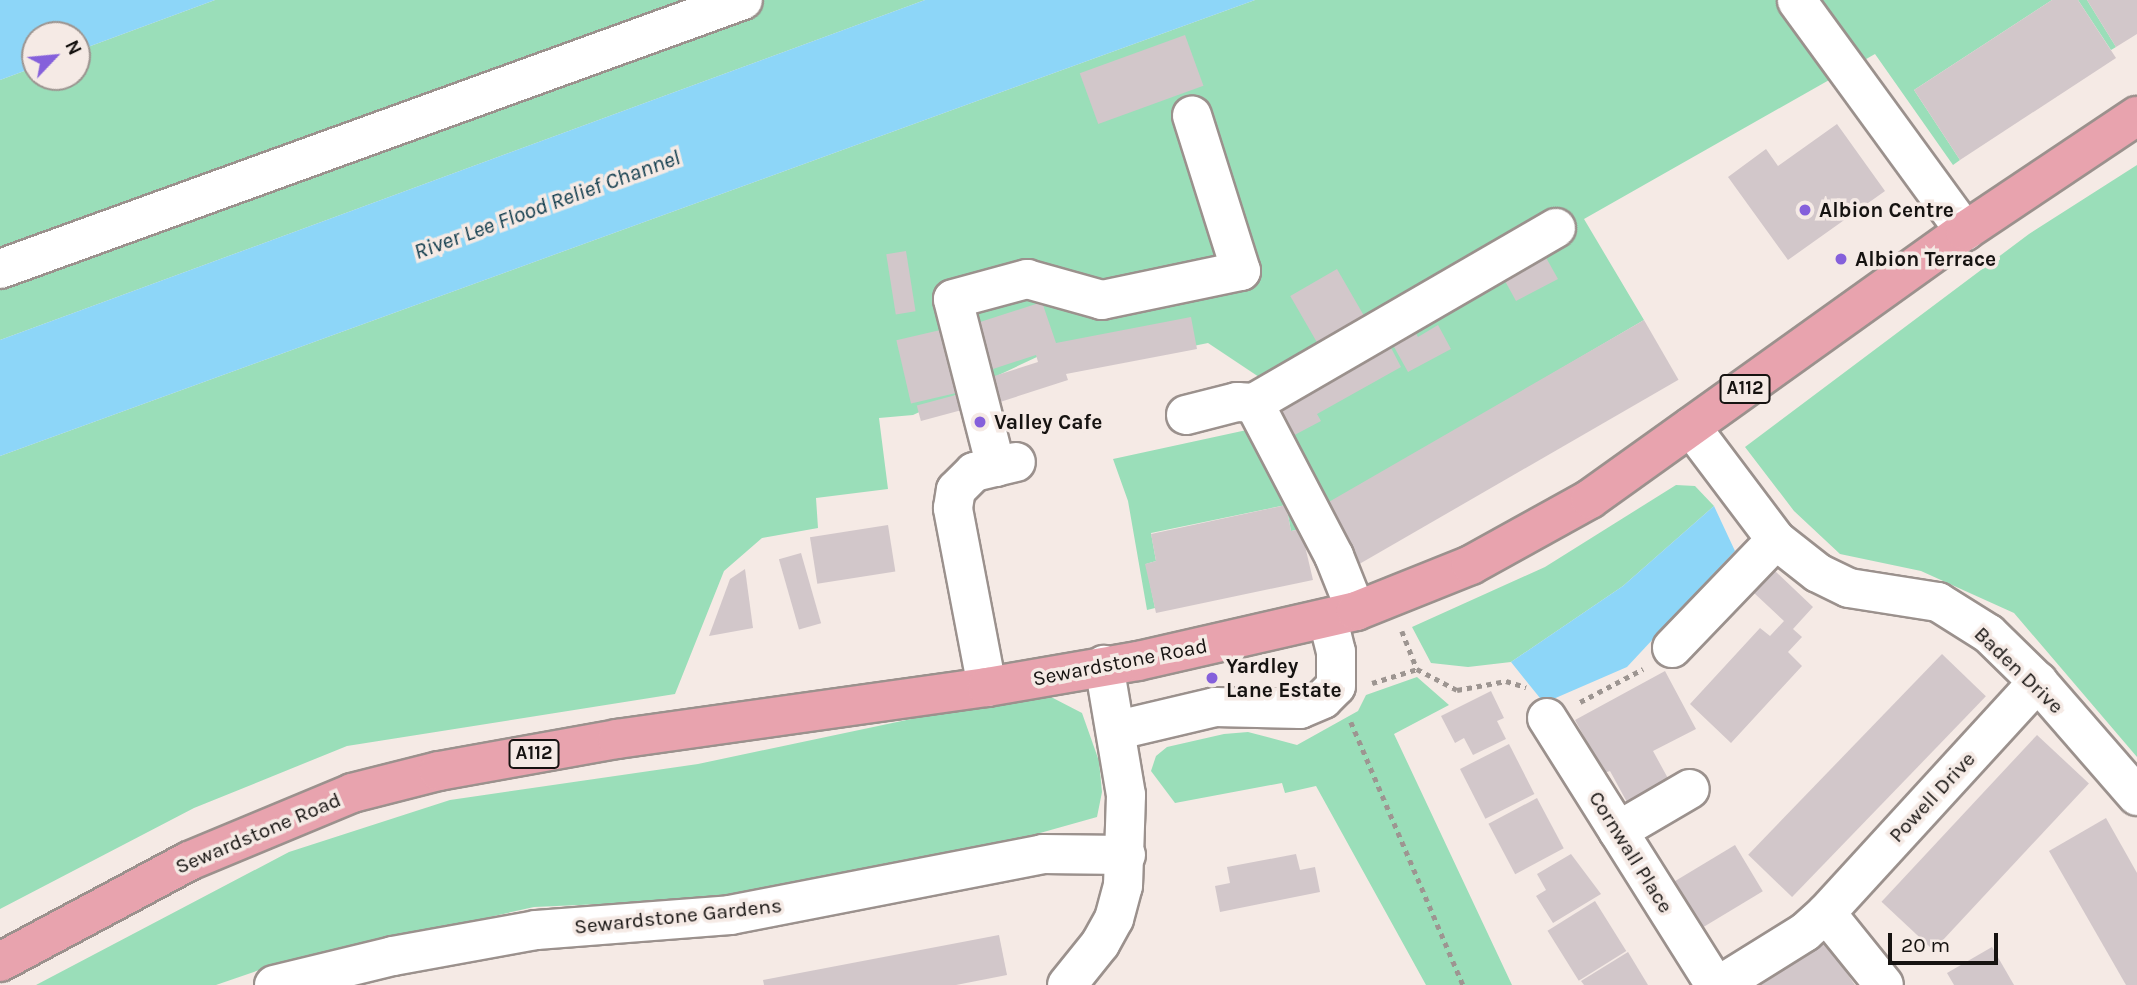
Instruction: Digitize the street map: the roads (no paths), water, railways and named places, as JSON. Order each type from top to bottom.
[{"type":"main road","name":"Sewardstone Road","points":[[0,962],[189,861],[285,817],[352,793],[439,771],[617,739],[987,687],[1358,610],[1471,565],[1590,499],[1965,231],[2137,116]]},
{"type":"street","points":[[0,269],[743,0]]},
{"type":"street","points":[[1797,1],[1965,231]]},
{"type":"street","points":[[987,687],[953,508],[961,482],[974,472],[1006,465],[953,299],[1027,279],[1101,300],[1241,271],[1192,116]]},
{"type":"street","points":[[1186,415],[1237,401],[1254,403],[1556,228]]},
{"type":"street","points":[[1118,730],[1215,707],[1300,709],[1323,699],[1336,686],[1336,652],[1358,610],[1334,556],[1254,403]]},
{"type":"street","name":"Baden Drive","points":[[1691,427],[1776,540],[1818,573],[1849,588],[1938,602],[1989,634],[2038,682],[2137,796]]},
{"type":"street","points":[[1672,648],[1776,540]]},
{"type":"street","points":[[1067,985],[1114,919],[1126,855],[1126,795],[1118,730],[1104,664]]},
{"type":"street","name":"Powell Drive","points":[[1720,985],[1805,932],[1826,913],[2038,682]]},
{"type":"street","name":"Cornwall Place","points":[[1547,718],[1715,985]]},
{"type":"street","points":[[1618,831],[1690,789]]},
{"type":"street","name":"Sewardstone Gardens","points":[[274,985],[381,959],[536,930],[730,915],[1043,854],[1126,855]]},
{"type":"street","points":[[1826,913],[1884,985]]},
{"type":"water","points":[[0,0],[215,0],[91,46],[91,21],[21,21],[21,72],[0,80]]},
{"type":"water","name":"River Lee Flood Relief Channel","points":[[925,0],[1255,0],[0,456],[0,340]]},
{"type":"water","points":[[1714,506],[1735,551],[1627,667],[1544,703],[1511,662],[1623,586]]},
{"type":"place","name":"Albion Centre","points":[[1805,210]]},
{"type":"place","name":"Albion Terrace","points":[[1841,259]]},
{"type":"place","name":"Valley Cafe","points":[[980,422]]},
{"type":"place","name":"Yardley Lane Estate","points":[[1212,678]]}]
